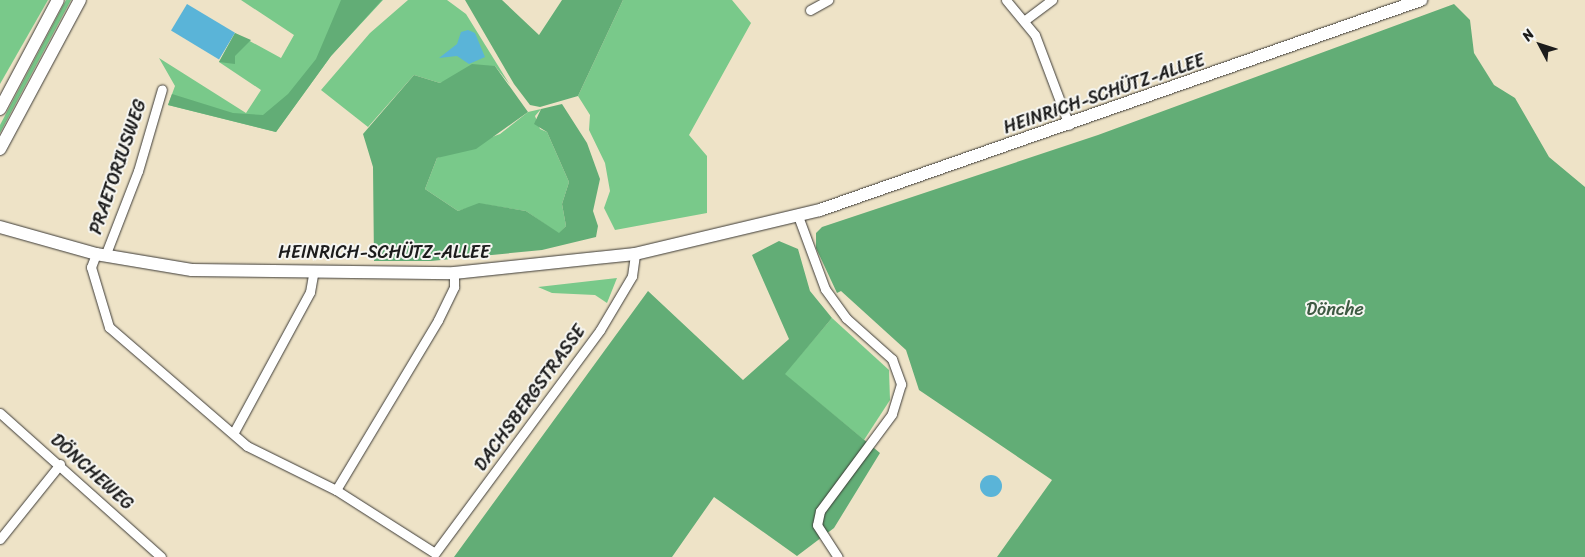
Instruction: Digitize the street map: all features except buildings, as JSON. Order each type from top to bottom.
[{"type":"main road","points":[[0,109],[58,0]]},
{"type":"main road","points":[[0,149],[80,0]]},
{"type":"main road","name":"HEINRICH-SCHÜTZ-ALLEE","points":[[0,227],[100,255],[192,270],[454,273],[635,254],[798,216],[1069,126],[1420,0]]},
{"type":"street","points":[[1006,0],[1035,34],[1069,126]]},
{"type":"street","points":[[1025,20],[1052,0]]},
{"type":"street","points":[[810,10],[825,1]]},
{"type":"street","name":"PRAETORIUSWEG","points":[[162,89],[138,171],[100,255],[92,267],[109,327],[234,432],[247,446],[336,490],[435,553]]},
{"type":"street","points":[[798,216],[825,289],[846,318],[892,359],[901,384],[892,414],[820,510],[817,525],[838,557]]},
{"type":"street","name":"DACHSBERGSTRASSE","points":[[435,553],[600,330],[632,276],[635,254]]},
{"type":"street","points":[[234,432],[310,292],[314,270]]},
{"type":"street","points":[[336,490],[438,320],[454,286],[454,273]]},
{"type":"street","name":"DÖNCHEWEG","points":[[0,413],[60,464],[151,553],[161,557]]},
{"type":"street","points":[[0,538],[60,464]]},
{"type":"green space","points":[[0,0],[48,0],[0,84]]},
{"type":"green space","points":[[66,0],[71,0],[0,133],[0,125]]},
{"type":"green space","points":[[241,0],[383,0],[331,56],[276,132],[168,105],[175,86],[159,58],[246,113],[261,90],[219,62],[235,33],[281,58],[294,35]]},
{"type":"green space","points":[[341,0],[382,0],[331,56],[276,132],[168,105],[172,94],[233,113],[263,115],[288,94],[316,59]]},
{"type":"green space","points":[[408,0],[447,0],[466,14],[510,85],[495,66],[440,83],[414,75],[368,127],[321,90],[370,33]]},
{"type":"green space","points":[[465,0],[502,0],[539,35],[562,0],[623,0],[578,96],[540,107],[530,105],[514,84]]},
{"type":"green space","points":[[623,0],[732,0],[751,23],[689,135],[707,156],[707,213],[615,230],[604,208],[610,191],[605,163],[589,130],[590,115],[578,96]]},
{"type":"green space","name":"Dönche","points":[[1454,4],[1470,20],[1474,53],[1494,85],[1515,98],[1549,157],[1585,187],[1585,557],[997,557],[1052,480],[919,390],[906,350],[841,291],[837,293],[816,248],[816,233],[822,227],[1098,135]]},
{"type":"green space","points":[[235,33],[251,40],[235,56],[235,64],[219,62]]},
{"type":"green space","points":[[472,64],[495,66],[528,112],[476,149],[437,158],[425,189],[458,211],[479,203],[526,211],[559,233],[566,226],[562,204],[569,182],[547,132],[534,124],[541,109],[562,104],[587,143],[600,179],[593,211],[598,226],[596,237],[542,250],[431,261],[374,261],[373,167],[363,134],[414,75],[440,83]]},
{"type":"green space","points":[[541,109],[535,116],[540,129],[547,132],[569,182],[562,204],[566,226],[559,234],[526,211],[481,204],[458,211],[425,189],[437,158],[500,134],[528,112]]},
{"type":"green space","points":[[779,241],[798,249],[810,291],[832,318],[785,374],[880,453],[834,528],[797,556],[714,497],[672,557],[454,557],[648,291],[743,380],[789,339],[752,255]]},
{"type":"green space","points":[[617,278],[607,303],[595,295],[552,293],[538,287]]},
{"type":"green space","points":[[832,318],[889,370],[890,400],[864,440],[784,374]]},
{"type":"water","points":[[187,4],[235,33],[219,59],[171,31]]},
{"type":"water","points":[[468,30],[475,33],[485,57],[469,64],[457,56],[439,58],[457,44],[461,32]]},
{"type":"water","points":[[991,475],[999,478],[1002,486],[999,494],[991,497],[983,494],[980,486],[983,478]]}]
